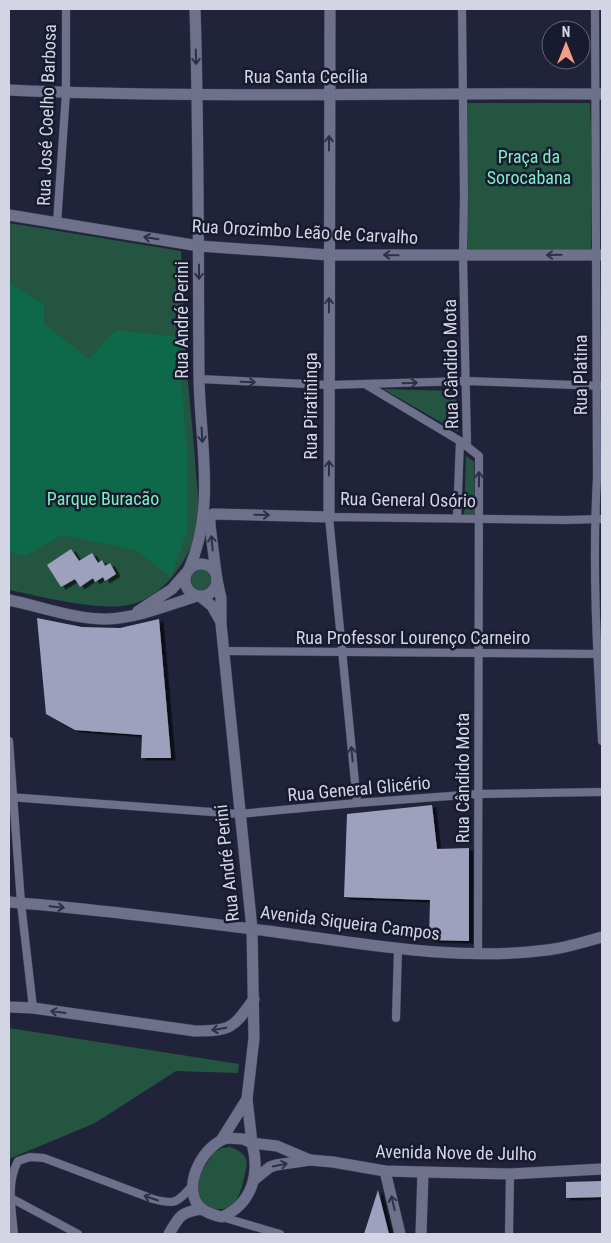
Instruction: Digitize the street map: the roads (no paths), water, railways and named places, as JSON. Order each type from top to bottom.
[{"type":"main road","name":"Rua André Perini","points":[[187,571],[198,543],[205,500],[199,380],[197,94],[194,9]]},
{"type":"main road","name":"Rua Piratininga","points":[[329,516],[330,9]]},
{"type":"main road","name":"Rua Santa Cecília","points":[[9,90],[66,93],[329,95],[598,94]]},
{"type":"main road","name":"Rua Orozimbo Leão de Carvalho","points":[[9,215],[199,246],[329,254],[463,256],[599,255]]},
{"type":"main road","name":"Rua André Perini","points":[[214,514],[210,518],[210,525],[216,576],[221,598],[221,624],[252,929],[254,1038],[247,1099],[252,1142]]},
{"type":"main road","name":"Rua General Osório","points":[[214,514],[329,516]]},
{"type":"main road","points":[[9,600],[84,617],[107,619],[130,616],[207,595],[216,586],[216,576],[212,568],[207,564],[200,563],[187,571],[172,589],[130,616]]},
{"type":"main road","points":[[187,571],[184,580],[185,587],[189,592],[199,596]]},
{"type":"main road","name":"Rua André Perini","points":[[199,596],[212,606],[221,624]]},
{"type":"main road","name":"Avenida Siqueira Campos","points":[[9,902],[252,929],[398,948],[478,954],[505,954],[549,950],[602,937]]},
{"type":"main road","points":[[9,1007],[33,1008],[195,1031],[216,1031],[237,1023],[254,999]]},
{"type":"main road","name":"Rua André Perini","points":[[222,1140],[247,1099]]},
{"type":"main road","points":[[236,1138],[252,1142],[255,1158],[255,1179],[244,1199],[234,1211],[222,1217],[202,1209],[195,1200],[192,1186],[197,1168],[204,1156],[218,1141],[236,1138]]},
{"type":"main road","name":"Avenida Nove de Julho","points":[[252,1142],[280,1147],[310,1160]]},
{"type":"main road","name":"Avenida Nove de Julho","points":[[255,1179],[270,1167],[310,1160],[385,1171],[510,1174],[602,1169]]},
{"type":"main road","points":[[385,1171],[400,1234]]},
{"type":"main road","points":[[421,1234],[423,1172]]},
{"type":"main road","points":[[169,1234],[180,1215],[188,1211],[202,1209]]},
{"type":"street","name":"Rua José Coelho Barbosa","points":[[57,223],[66,93],[66,9]]},
{"type":"street","name":"Rua Cândido Mota","points":[[462,9],[463,256],[467,446],[479,456],[478,954]]},
{"type":"street","name":"Rua Platina","points":[[595,9],[598,94],[599,255],[597,478],[602,741]]},
{"type":"street","points":[[199,380],[328,385],[466,381],[599,386]]},
{"type":"street","points":[[365,384],[467,446]]},
{"type":"street","name":"Rua Cândido Mota","points":[[457,518],[460,441]]},
{"type":"street","name":"Rua General Osório","points":[[329,516],[598,519]]},
{"type":"street","name":"Rua Piratininga","points":[[329,516],[357,803]]},
{"type":"street","name":"Rua Professor Lourenço Carneiro","points":[[224,651],[600,654]]},
{"type":"street","points":[[9,741],[11,797],[33,1008]]},
{"type":"street","name":"Rua General Glicério","points":[[11,797],[239,814],[477,794],[602,792]]},
{"type":"street","points":[[396,1018],[398,948]]},
{"type":"street","points":[[14,1234],[10,1198],[13,1171],[18,1161],[30,1157],[44,1158],[153,1199],[169,1203],[179,1201],[192,1186]]},
{"type":"street","points":[[509,1234],[510,1174]]},
{"type":"street","points":[[10,1198],[78,1234]]},
{"type":"street","points":[[222,1217],[280,1234]]},
{"type":"park label","name":"Praça da Sorocabana","points":[[529,167]]},
{"type":"park label","name":"Parque Buracão","points":[[103,499]]}]
